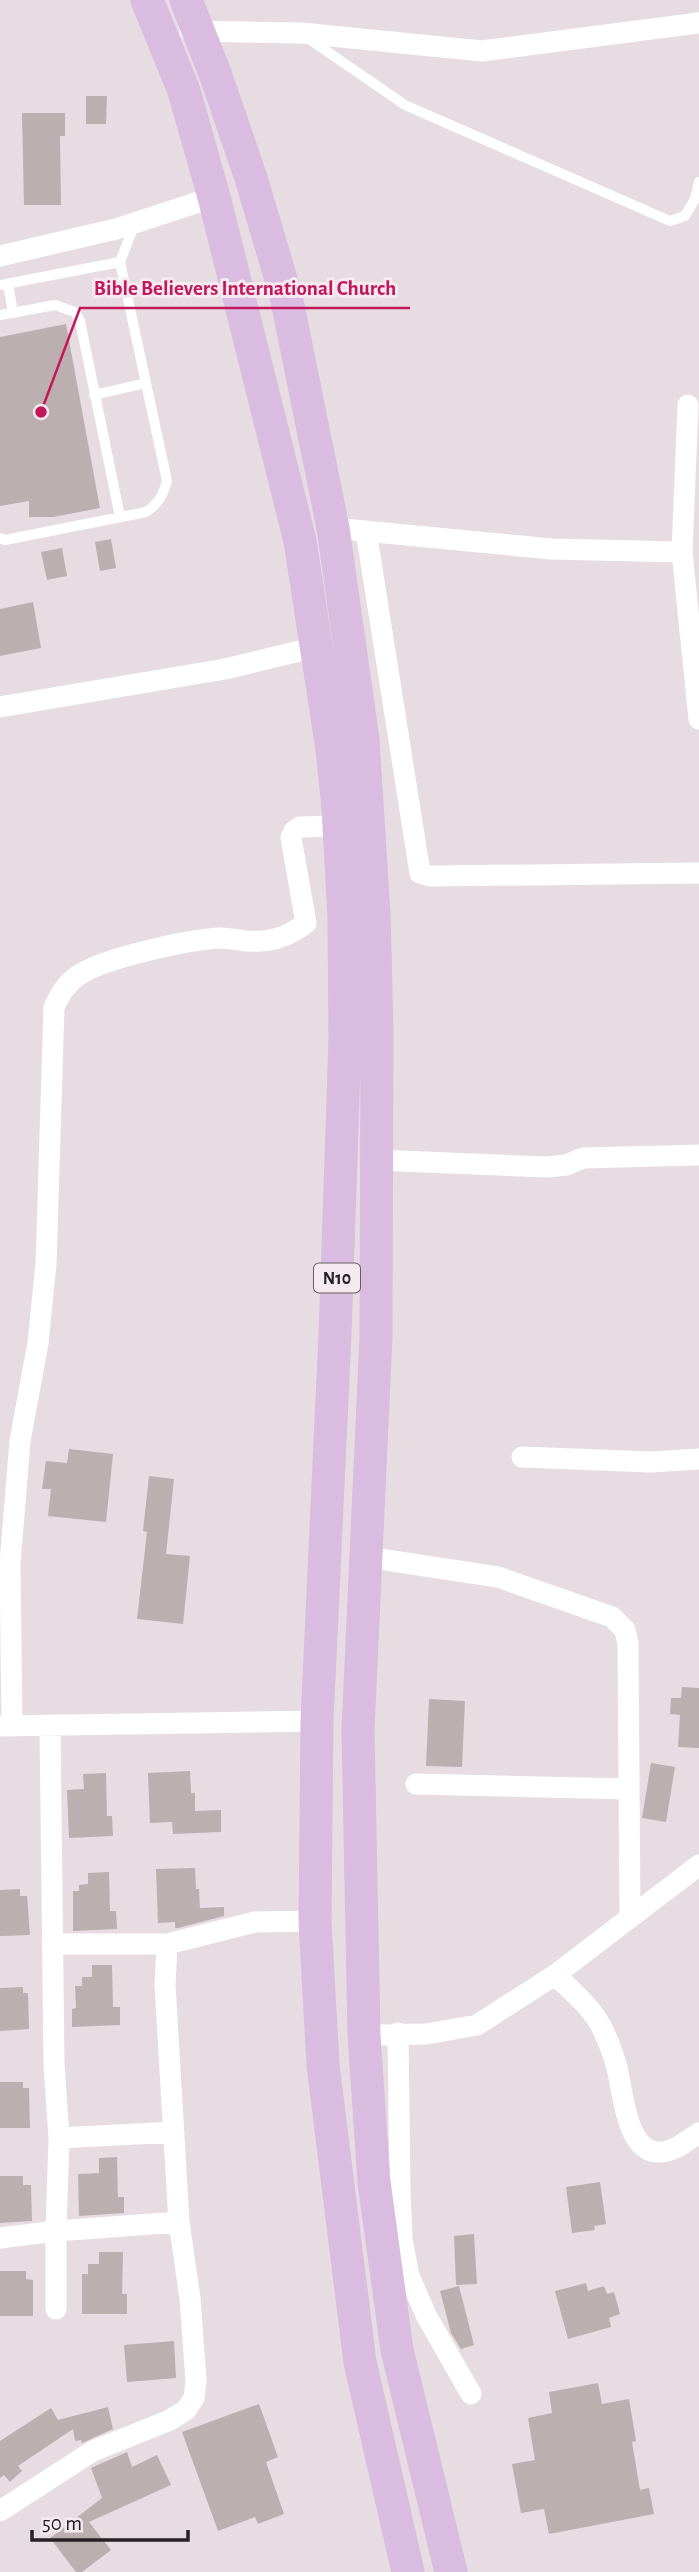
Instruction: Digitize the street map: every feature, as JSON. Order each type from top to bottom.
[{"type":"main road","name":"N10","points":[[148,0],[184,91],[214,197],[300,541],[332,749],[344,918],[345,1040],[335,1335],[317,1721],[315,1921],[323,2065],[360,2362],[408,2572]]},
{"type":"main road","name":"N10","points":[[186,0],[251,178],[349,529],[374,926],[376,1337],[358,1730],[364,2035],[374,2182],[397,2350],[451,2572]]},
{"type":"main road","points":[[337,2183],[374,2182]]},
{"type":"street","points":[[160,30],[300,33],[482,51],[699,23]]},
{"type":"street","points":[[0,256],[73,240],[214,197]]},
{"type":"street","points":[[688,405],[682,552],[695,645],[699,719]]},
{"type":"street","points":[[682,552],[551,549],[349,529],[420,873],[430,876],[699,873]]},
{"type":"street","points":[[0,707],[225,669],[316,648]]},
{"type":"street","points":[[317,1721],[6,1726],[10,1563],[20,1441],[38,1343],[46,1264],[54,1007],[62,990],[77,976],[111,962],[186,942],[223,938],[268,941],[291,934],[306,923],[291,838],[294,831],[300,827],[339,826]]},
{"type":"street","points":[[376,1160],[547,1167],[566,1165],[583,1158],[699,1155]]},
{"type":"street","points":[[522,1457],[651,1462],[699,1459]]},
{"type":"street","points":[[366,1557],[498,1577],[612,1617],[625,1630],[628,1644],[629,1918]]},
{"type":"street","points":[[50,1725],[54,2064],[59,2138],[56,2309]]},
{"type":"street","points":[[416,1784],[629,1789]]},
{"type":"street","points":[[364,2035],[426,2034],[477,2025],[555,1975],[699,1865]]},
{"type":"street","points":[[52,1944],[167,1944],[256,1922],[315,1921]]},
{"type":"street","points":[[0,2511],[93,2451],[170,2420],[186,2410],[194,2398],[196,2381],[190,2298],[179,2222],[165,1985],[167,1944]]},
{"type":"street","points":[[555,1975],[586,2004],[603,2029],[617,2068],[624,2108],[632,2132],[643,2146],[659,2153],[674,2149],[699,2133]]},
{"type":"street","points":[[398,2033],[402,2241],[409,2276],[426,2315],[471,2394]]},
{"type":"street","points":[[59,2138],[174,2132]]},
{"type":"street","points":[[0,2238],[179,2222]]},
{"type":"lane","points":[[300,33],[405,105],[670,221],[685,216],[695,200],[699,182]]},
{"type":"lane","points":[[0,538],[5,540],[146,512],[157,504],[166,481],[120,262],[136,221]]},
{"type":"lane","points":[[13,313],[4,284],[120,262]]},
{"type":"lane","points":[[0,315],[55,304],[75,312],[80,321],[120,517]]},
{"type":"lane","points":[[94,396],[146,383]]},
{"type":"building","points":[[86,96],[107,96],[106,124],[86,124]]},
{"type":"building","points":[[22,113],[65,113],[65,136],[60,136],[61,205],[24,205]]},
{"type":"building","points":[[66,324],[100,508],[53,517],[29,517],[29,501],[0,506],[0,337]]},
{"type":"building","points":[[111,539],[116,568],[100,571],[95,542]]},
{"type":"building","points":[[62,548],[67,576],[47,580],[41,552]]},
{"type":"building","points":[[33,602],[41,648],[0,656],[0,609]]},
{"type":"building","points":[[69,1449],[113,1454],[106,1522],[48,1516],[51,1489],[42,1489],[46,1461],[67,1463]]},
{"type":"building","points":[[149,1476],[174,1479],[166,1554],[190,1556],[183,1624],[137,1619],[147,1532],[143,1531]]},
{"type":"building","points":[[682,1687],[699,1688],[699,1748],[678,1747],[680,1715],[670,1714],[671,1698],[681,1698]]},
{"type":"building","points":[[429,1699],[465,1701],[462,1767],[426,1766]]},
{"type":"building","points":[[651,1763],[675,1767],[666,1822],[642,1818]]},
{"type":"building","points":[[190,1771],[191,1793],[195,1793],[195,1811],[221,1810],[221,1832],[173,1834],[172,1822],[150,1823],[148,1773]]},
{"type":"building","points":[[106,1773],[107,1816],[112,1816],[113,1836],[69,1838],[67,1790],[84,1789],[83,1774]]},
{"type":"building","points":[[195,1868],[200,1908],[224,1907],[224,1916],[178,1928],[175,1928],[175,1922],[158,1923],[156,1869]]},
{"type":"building","points":[[109,1872],[110,1911],[116,1911],[117,1929],[73,1931],[73,1891],[79,1891],[79,1885],[88,1884],[88,1873]]},
{"type":"building","points":[[20,1889],[20,1896],[27,1896],[30,1935],[0,1936],[0,1890]]},
{"type":"building","points":[[92,1965],[112,1965],[113,2007],[120,2007],[120,2025],[72,2027],[72,2009],[76,2008],[75,1986],[82,1986],[82,1977],[92,1977]]},
{"type":"building","points":[[23,1987],[23,1993],[28,1993],[29,2029],[0,2031],[0,1988]]},
{"type":"building","points":[[0,2082],[23,2082],[23,2088],[29,2088],[30,2128],[0,2128]]},
{"type":"building","points":[[117,2157],[118,2197],[124,2197],[124,2213],[79,2216],[78,2174],[99,2173],[99,2158]]},
{"type":"building","points":[[0,2176],[23,2176],[23,2185],[31,2185],[32,2221],[0,2223]]},
{"type":"building","points":[[600,2182],[606,2224],[594,2226],[595,2230],[572,2233],[566,2187]]},
{"type":"building","points":[[474,2234],[477,2284],[456,2285],[454,2236]]},
{"type":"building","points":[[99,2252],[123,2252],[122,2294],[127,2294],[127,2314],[82,2314],[82,2274],[88,2274],[88,2264],[99,2264]]},
{"type":"building","points":[[0,2271],[26,2271],[26,2279],[33,2280],[33,2316],[0,2316]]},
{"type":"building","points":[[586,2283],[588,2291],[604,2286],[607,2294],[614,2292],[620,2314],[609,2318],[611,2327],[568,2339],[555,2291]]},
{"type":"building","points":[[459,2286],[474,2345],[461,2349],[451,2333],[440,2291]]},
{"type":"building","points":[[174,2341],[176,2378],[127,2382],[124,2345]]},
{"type":"building","points":[[598,2383],[602,2404],[629,2399],[636,2441],[632,2442],[640,2490],[649,2488],[654,2514],[549,2534],[544,2509],[521,2513],[512,2464],[535,2460],[528,2418],[552,2413],[549,2392]]},
{"type":"building","points":[[259,2404],[278,2457],[266,2462],[284,2514],[258,2524],[255,2517],[218,2531],[182,2432]]},
{"type":"building","points":[[108,2407],[113,2429],[82,2443],[81,2440],[75,2441],[73,2429],[18,2466],[22,2471],[10,2482],[4,2475],[0,2478],[0,2441],[51,2408],[58,2420]]},
{"type":"building","points":[[127,2452],[132,2467],[157,2455],[171,2485],[89,2522],[111,2550],[82,2572],[76,2572],[50,2538],[102,2498],[91,2468]]},
{"type":"place","name":"Bible Believers International Church","points":[[41,412]]}]
